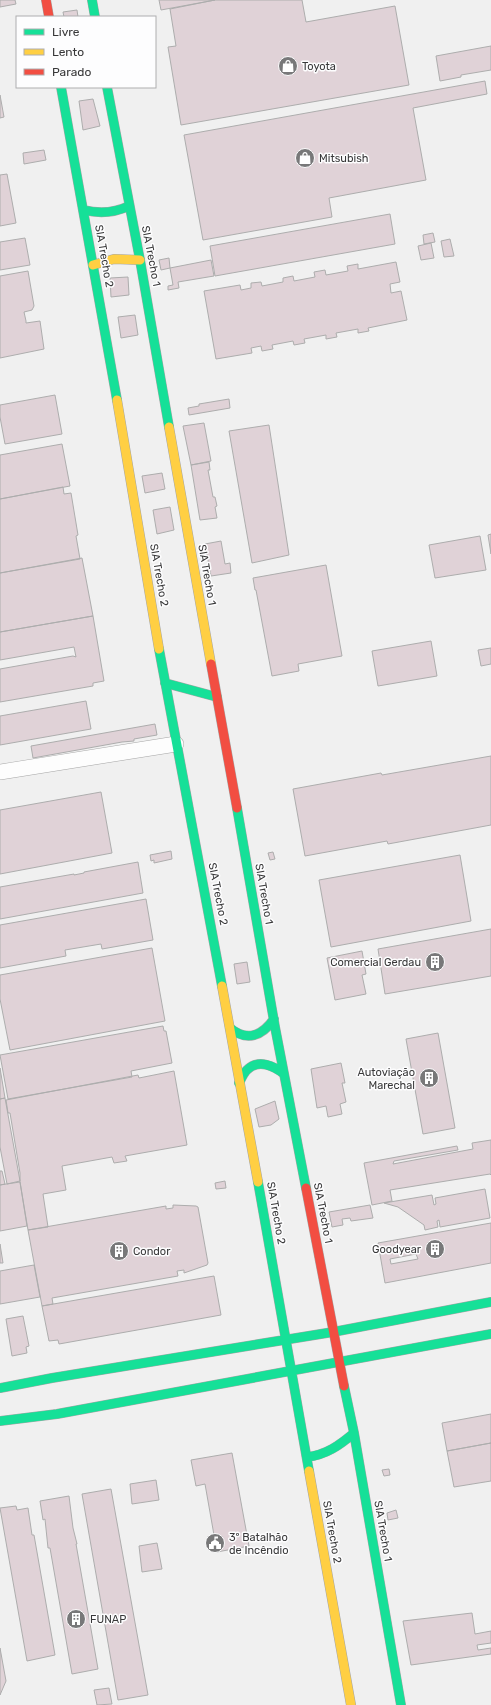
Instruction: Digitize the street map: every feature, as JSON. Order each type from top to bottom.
[{"type":"main road","points":[[46,0],[49,16]]},
{"type":"main road","points":[[92,0],[95,16]]},
{"type":"main road","name":"SIA Trecho 2","points":[[61,88],[84,210],[165,683],[230,1028],[351,1705]]},
{"type":"main road","name":"SIA Trecho 1","points":[[107,88],[140,260],[284,1074],[333,1332],[354,1433],[401,1705]]},
{"type":"main road","points":[[84,210],[95,213],[107,213],[119,211],[129,206]]},
{"type":"main road","points":[[93,265],[114,259],[140,260]]},
{"type":"main road","points":[[165,683],[217,697]]},
{"type":"main road","points":[[230,1028],[238,1035],[248,1037],[259,1034],[270,1027],[274,1019]]},
{"type":"main road","points":[[239,1083],[247,1069],[262,1063],[270,1064],[284,1074]]},
{"type":"main road","points":[[0,1388],[52,1378],[333,1332],[491,1302]]},
{"type":"main road","points":[[0,1421],[57,1414],[491,1334]]},
{"type":"main road","points":[[307,1457],[326,1454],[335,1449],[354,1433]]},
{"type":"street","points":[[0,772],[176,744]]},
{"type":"building","points":[[0,0],[15,0],[16,4],[0,7]]},
{"type":"building","points":[[159,0],[215,0],[161,10]]},
{"type":"building","name":"Toyota","points":[[215,0],[302,0],[306,22],[395,6],[409,85],[181,125],[168,47],[176,46],[170,9]]},
{"type":"building","points":[[77,10],[78,16],[64,16],[63,12]]},
{"type":"building","points":[[491,46],[491,70],[461,75],[461,77],[440,81],[436,56]]},
{"type":"building","name":"Mitsubish","points":[[485,81],[487,94],[413,108],[426,180],[329,198],[332,217],[203,240],[184,135]]},
{"type":"building","points":[[0,95],[4,117],[0,118]]},
{"type":"building","points":[[93,99],[100,126],[83,130],[79,101]]},
{"type":"building","points":[[44,150],[46,160],[24,164],[23,153]]},
{"type":"building","points":[[7,174],[16,223],[0,226],[0,175]]},
{"type":"building","points":[[390,214],[395,244],[215,276],[210,246]]},
{"type":"building","points":[[433,233],[435,242],[424,244],[423,235]]},
{"type":"building","points":[[25,238],[30,265],[0,270],[0,242]]},
{"type":"building","points":[[450,239],[454,256],[444,257],[441,241]]},
{"type":"building","points":[[431,243],[434,258],[421,260],[418,246]]},
{"type":"building","points":[[169,258],[170,268],[161,270],[159,260]]},
{"type":"building","points":[[211,260],[214,276],[178,282],[179,288],[168,290],[168,286],[173,285],[170,268]]},
{"type":"building","points":[[396,262],[400,282],[390,284],[391,293],[401,291],[407,320],[368,328],[369,331],[358,333],[358,329],[336,333],[337,337],[326,339],[326,335],[304,339],[305,343],[294,345],[293,341],[272,345],[273,349],[262,351],[261,346],[251,348],[252,353],[216,359],[204,291],[240,285],[241,290],[251,288],[251,283],[261,282],[262,286],[283,282],[283,278],[293,276],[294,281],[315,277],[314,272],[325,270],[326,275],[348,271],[347,266],[358,264],[358,269]]},
{"type":"building","points":[[28,271],[34,306],[32,310],[24,312],[26,323],[40,321],[44,349],[0,358],[0,276]]},
{"type":"building","points":[[128,277],[129,295],[111,297],[110,278]]},
{"type":"building","points":[[135,315],[138,335],[121,338],[118,317]]},
{"type":"building","points":[[55,395],[62,434],[5,444],[0,417],[0,405]]},
{"type":"building","points":[[229,399],[230,408],[189,415],[188,408],[199,406],[199,404]]},
{"type":"building","points":[[204,423],[211,461],[191,465],[183,426]]},
{"type":"building","points":[[269,425],[289,555],[252,563],[229,431]]},
{"type":"building","points":[[62,444],[70,486],[0,499],[0,455]]},
{"type":"building","points":[[209,462],[210,470],[208,470],[213,497],[215,497],[217,506],[215,507],[217,518],[200,520],[191,465]]},
{"type":"building","points":[[162,473],[165,489],[145,493],[142,476]]},
{"type":"building","points":[[63,487],[64,494],[71,493],[78,535],[76,536],[80,559],[0,573],[0,499]]},
{"type":"building","points":[[170,507],[174,530],[157,534],[153,510]]},
{"type":"building","points":[[491,534],[491,554],[488,535]]},
{"type":"building","points":[[480,536],[486,570],[435,578],[429,545]]},
{"type":"building","points":[[221,541],[225,564],[230,563],[231,573],[211,576],[205,544]]},
{"type":"building","points":[[82,558],[93,616],[0,632],[0,573]]},
{"type":"building","points":[[326,565],[342,656],[298,664],[299,671],[272,676],[253,578]]},
{"type":"building","points":[[93,616],[104,681],[93,683],[93,686],[0,702],[0,669],[73,656],[76,657],[74,647],[0,660],[0,632]]},
{"type":"building","points":[[431,641],[437,676],[378,686],[372,651]]},
{"type":"building","points":[[491,648],[491,664],[481,666],[478,650]]},
{"type":"building","points":[[86,701],[91,729],[0,745],[0,716]]},
{"type":"building","points":[[155,724],[157,735],[134,739],[134,741],[33,758],[31,746]]},
{"type":"building","points":[[491,756],[491,825],[388,844],[387,841],[305,856],[293,789],[381,773],[382,775]]},
{"type":"building","points":[[101,792],[112,853],[0,874],[0,810]]},
{"type":"building","points":[[171,851],[172,859],[154,863],[154,860],[151,861],[150,855]]},
{"type":"building","points":[[273,852],[275,859],[270,860],[268,853]]},
{"type":"building","points":[[460,855],[471,921],[331,947],[319,880]]},
{"type":"building","points":[[138,862],[143,893],[0,919],[0,887],[74,875]]},
{"type":"building","points":[[146,899],[153,940],[102,949],[101,944],[65,950],[66,956],[0,968],[0,925]]},
{"type":"building","name":"Comercial Gerdau","points":[[491,929],[491,976],[385,994],[378,949]]},
{"type":"building","points":[[152,948],[165,1021],[10,1050],[0,999],[0,975]]},
{"type":"building","points":[[362,951],[366,974],[362,975],[366,994],[335,1000],[327,958]]},
{"type":"building","points":[[247,962],[250,982],[237,984],[234,964]]},
{"type":"building","points":[[163,1026],[164,1031],[166,1031],[172,1063],[131,1071],[132,1077],[8,1099],[0,1055]]},
{"type":"building","name":"Autoviação Marechal","points":[[438,1033],[455,1128],[423,1134],[406,1039]]},
{"type":"building","points":[[341,1063],[345,1083],[342,1083],[346,1102],[340,1104],[342,1114],[328,1117],[326,1106],[317,1108],[311,1069]]},
{"type":"building","points":[[0,1068],[5,1098],[0,1099]]},
{"type":"building","points":[[174,1071],[187,1145],[125,1156],[127,1161],[114,1163],[112,1157],[62,1166],[66,1190],[43,1194],[48,1227],[28,1230],[10,1113],[8,1113],[6,1100],[138,1075],[139,1078]]},
{"type":"building","points":[[5,1098],[20,1181],[7,1184],[0,1147],[0,1099]]},
{"type":"building","points":[[275,1101],[279,1119],[271,1125],[259,1127],[255,1109]]},
{"type":"building","points":[[491,1140],[491,1175],[390,1190],[392,1201],[372,1205],[364,1163],[457,1146],[458,1150],[394,1161],[393,1164],[473,1149],[472,1143]]},
{"type":"building","points":[[0,1171],[2,1171],[5,1184],[0,1185]]},
{"type":"building","points":[[225,1181],[226,1188],[216,1189],[215,1183]]},
{"type":"building","points":[[20,1182],[27,1226],[0,1231],[0,1185]]},
{"type":"building","points":[[485,1189],[490,1218],[440,1227],[439,1220],[437,1221],[438,1227],[425,1230],[424,1225],[398,1207],[384,1203],[432,1195],[434,1205],[436,1204],[435,1198]]},
{"type":"building","name":"Condor","points":[[173,1205],[198,1207],[208,1263],[207,1265],[184,1273],[184,1270],[177,1271],[178,1276],[52,1298],[53,1304],[42,1306],[28,1230],[166,1206],[166,1209],[173,1208]]},
{"type":"building","points":[[370,1205],[373,1218],[351,1221],[350,1218],[342,1219],[343,1225],[332,1227],[329,1212]]},
{"type":"building","name":"Goodyear","points":[[491,1223],[491,1263],[385,1283],[378,1243]],"holes":[[[416,1254],[418,1259],[391,1264],[390,1259]]]},
{"type":"building","points":[[0,1244],[3,1263],[0,1263]]},
{"type":"building","points":[[34,1265],[40,1297],[0,1304],[0,1271]]},
{"type":"building","points":[[214,1276],[221,1315],[59,1344],[58,1340],[49,1341],[42,1306]]},
{"type":"building","points":[[23,1316],[29,1346],[26,1347],[27,1353],[12,1356],[6,1319]]},
{"type":"building","points":[[491,1414],[491,1443],[447,1451],[442,1423]]},
{"type":"building","points":[[491,1443],[491,1481],[454,1487],[447,1451]]},
{"type":"building","points":[[232,1453],[249,1546],[217,1552],[205,1484],[196,1486],[191,1460]]},
{"type":"building","points":[[389,1469],[390,1475],[384,1476],[382,1470]]},
{"type":"building","points":[[156,1480],[159,1500],[132,1504],[130,1484]]},
{"type":"building","points":[[111,1489],[148,1695],[118,1700],[82,1494]]},
{"type":"building","name":"FUNAP","points":[[69,1496],[73,1528],[98,1669],[72,1674],[50,1548],[48,1548],[45,1519],[43,1520],[40,1501]]},
{"type":"building","points":[[16,1506],[17,1510],[28,1508],[55,1655],[27,1661],[0,1508]]},
{"type":"building","points":[[396,1510],[398,1518],[388,1520],[387,1513]]},
{"type":"building","points":[[157,1543],[162,1569],[142,1572],[139,1546]]},
{"type":"building","points":[[472,1613],[475,1634],[491,1631],[491,1643],[477,1645],[478,1650],[491,1648],[491,1654],[411,1665],[403,1621]]},
{"type":"building","points":[[0,1648],[6,1681],[0,1695]]},
{"type":"building","points":[[109,1688],[112,1704],[97,1705],[94,1690]]},
{"type":"traffic: fast","points":[[92,0],[95,16]]},
{"type":"traffic: fast","points":[[61,88],[117,400]]},
{"type":"traffic: fast","points":[[107,88],[140,260],[169,427]]},
{"type":"traffic: fast","points":[[84,210],[107,212],[129,206]]},
{"type":"traffic: fast","points":[[159,649],[222,986]]},
{"type":"traffic: fast","points":[[165,683],[217,697]]},
{"type":"traffic: fast","points":[[237,808],[275,1027],[306,1188]]},
{"type":"traffic: fast","points":[[230,1028],[242,1035],[254,1035],[264,1030],[274,1019]]},
{"type":"traffic: fast","points":[[239,1083],[247,1070],[257,1064],[271,1066],[284,1074]]},
{"type":"traffic: fast","points":[[258,1182],[309,1471]]},
{"type":"traffic: fast","points":[[0,1388],[52,1378],[333,1332],[491,1302]]},
{"type":"traffic: fast","points":[[0,1421],[57,1414],[491,1334]]},
{"type":"traffic: fast","points":[[344,1386],[354,1433],[401,1705]]},
{"type":"traffic: fast","points":[[307,1457],[327,1452],[354,1433]]},
{"type":"traffic: slow","points":[[93,265],[114,259],[140,260]]},
{"type":"traffic: slow","points":[[117,400],[159,649]]},
{"type":"traffic: slow","points":[[169,427],[211,664]]},
{"type":"traffic: slow","points":[[222,986],[258,1182]]},
{"type":"traffic: slow","points":[[309,1471],[351,1705]]},
{"type":"traffic: jam","points":[[46,0],[49,16]]},
{"type":"traffic: jam","points":[[211,664],[237,808]]},
{"type":"traffic: jam","points":[[306,1188],[344,1386]]},
{"type":"place","name":"Toyota","points":[[288,66]]},
{"type":"place","name":"Mitsubish","points":[[305,158]]},
{"type":"place","name":"Comercial Gerdau","points":[[435,962]]},
{"type":"place","name":"Autoviação Marechal","points":[[429,1078]]},
{"type":"place","name":"Goodyear","points":[[435,1249]]},
{"type":"place","name":"Condor","points":[[119,1251]]},
{"type":"place","name":"3º Batalhão de Incêndio","points":[[215,1543]]},
{"type":"place","name":"FUNAP","points":[[76,1619]]}]
